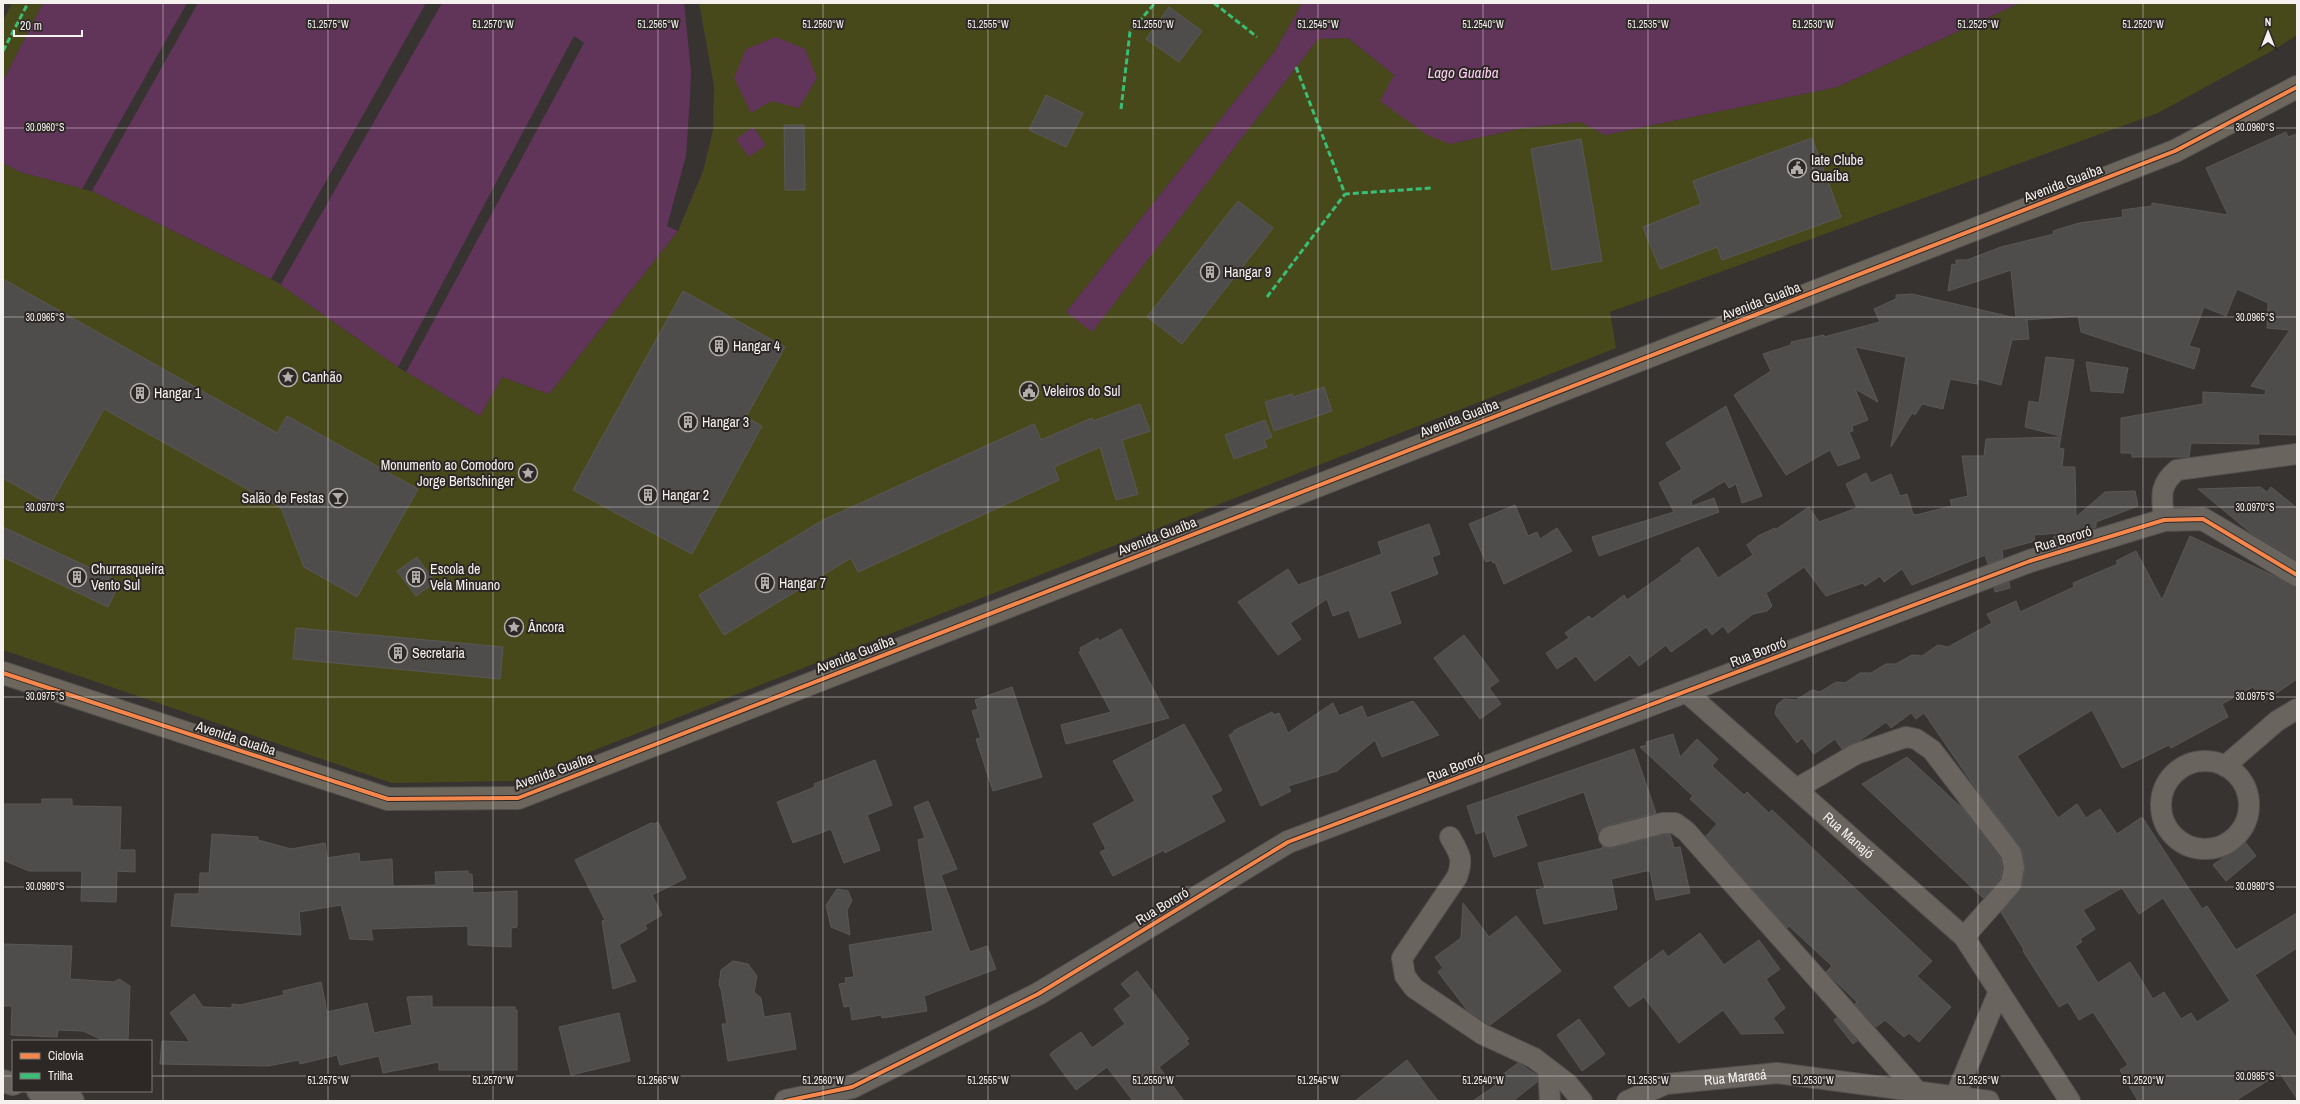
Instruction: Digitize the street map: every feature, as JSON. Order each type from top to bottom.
[{"type":"main road","name":"Avenida Guaíba","points":[[3,673],[388,799],[518,798],[2174,151],[2297,87]]},
{"type":"street","points":[[2164,520],[2162,489],[2168,478],[2178,470],[2297,454]]},
{"type":"street","name":"Rua Bororó","points":[[786,1101],[852,1087],[1038,994],[1288,842],[2030,561],[2164,520],[2203,519],[2297,575]]},
{"type":"street","name":"Rua Manajó","points":[[1685,691],[1964,937],[2070,1101]]},
{"type":"street","points":[[2225,766],[2277,721],[2297,709]]},
{"type":"street","points":[[1796,789],[1856,754],[1906,737],[1916,740],[1932,750],[2010,853],[2014,867],[2011,884],[1964,937]]},
{"type":"street","points":[[2196,762],[2211,762],[2225,766],[2237,774],[2246,786],[2250,800],[2249,815],[2244,829],[2234,840],[2221,847],[2206,850],[2192,848],[2178,841],[2169,831],[2162,818],[2161,803],[2164,789],[2171,777],[2182,767],[2196,762]]},
{"type":"street","points":[[1609,837],[1663,823],[1675,823],[1686,831],[1918,1092]]},
{"type":"street","points":[[1450,837],[1461,858],[1457,877],[1402,958],[1405,976],[1414,988],[1482,1034],[1534,1058],[1568,1084],[1582,1101]]},
{"type":"street","points":[[1955,1097],[1999,991]]},
{"type":"street","points":[[1548,1069],[1550,1101]]},
{"type":"street","name":"Rua Maracá","points":[[1627,1101],[1666,1084],[1777,1073],[1989,1101]]},
{"type":"street","points":[[42,1092],[74,1101]]},
{"type":"shaded area","points":[[12,3],[43,3],[3,81],[3,21]]},
{"type":"shaded area","name":"Veleiros do Sul","points":[[699,3],[1302,3],[1275,51],[1066,312],[1092,331],[1318,39],[1348,38],[1394,75],[1450,144],[1523,128],[1581,122],[1605,135],[1837,87],[2020,3],[2297,3],[2297,35],[2277,48],[2158,113],[1610,312],[1616,348],[516,781],[392,783],[3,650],[3,163],[20,172],[92,191],[275,281],[398,367],[480,416],[502,377],[549,394],[678,231],[688,205],[714,87]]},
{"type":"water","points":[[43,3],[699,3],[714,87],[713,130],[703,171],[678,231],[549,394],[502,377],[480,416],[398,367],[275,281],[92,191],[20,172],[3,163],[3,81]]},
{"type":"water","name":"Lago Guaíba","points":[[1302,3],[2020,3],[1837,87],[1605,135],[1580,122],[1523,128],[1450,144],[1427,135],[1380,101],[1394,75],[1348,38],[1318,39],[1092,332],[1066,312],[1275,51]]},
{"type":"water","points":[[776,37],[805,49],[817,78],[799,108],[771,101],[751,113],[734,78],[746,49]]},
{"type":"water","points":[[753,127],[766,145],[749,157],[736,139]]},
{"type":"pier","points":[[187,3],[198,3],[92,191],[82,189]]},
{"type":"pier","points":[[426,3],[442,3],[281,284],[271,279]]},
{"type":"pier","points":[[684,3],[699,3],[714,87],[713,130],[703,171],[678,231],[667,226],[686,156],[691,71]]},
{"type":"pier","points":[[574,36],[584,43],[406,372],[398,367]]},
{"type":"building","points":[[1169,7],[1202,31],[1179,62],[1146,39]]},
{"type":"building","points":[[1046,95],[1083,113],[1066,147],[1029,130]]},
{"type":"building","points":[[784,125],[804,125],[805,190],[785,190]]},
{"type":"building","points":[[2286,132],[2288,137],[2297,134],[2297,435],[2258,434],[2259,444],[2191,443],[2189,457],[2132,457],[2132,453],[2121,453],[2121,418],[2203,404],[2203,392],[2265,395],[2266,390],[2251,386],[2290,330],[2267,328],[2268,303],[2237,289],[2226,316],[2204,307],[2189,346],[2200,349],[2194,369],[2081,332],[2078,316],[2025,320],[2027,320],[2029,339],[2012,340],[2001,385],[1978,379],[1977,384],[1950,379],[1943,409],[1922,404],[1915,415],[1912,413],[1891,447],[1906,357],[1855,347],[1878,402],[1855,389],[1868,420],[1852,426],[1853,431],[1849,432],[1860,458],[1838,466],[1830,450],[1786,475],[1734,395],[1771,371],[1763,354],[1791,345],[1791,342],[1824,335],[1824,337],[1880,322],[1874,309],[1896,299],[1896,295],[1912,294],[2016,318],[2011,270],[1948,291],[1952,264],[1956,265],[1956,260],[1967,260],[2001,247],[2054,234],[2053,231],[2079,223],[2123,217],[2122,210],[2152,206],[2152,203],[2228,215],[2206,168]]},
{"type":"building","points":[[1812,138],[1841,217],[1722,260],[1717,247],[1660,269],[1643,227],[1701,204],[1693,181]]},
{"type":"building","points":[[1581,139],[1602,261],[1552,270],[1531,149]]},
{"type":"building","name":"Hangar 9","points":[[1238,201],[1273,228],[1182,344],[1147,317]]},
{"type":"building","points":[[3,279],[277,433],[287,416],[418,489],[357,597],[304,567],[281,508],[104,409],[50,505],[3,478]]},
{"type":"building","points":[[683,291],[785,347],[746,417],[762,426],[692,554],[573,490]]},
{"type":"building","points":[[2046,357],[2074,360],[2061,436],[2025,427],[2029,401],[2039,403]]},
{"type":"building","points":[[2086,362],[2128,368],[2123,393],[2091,391]]},
{"type":"building","points":[[1324,387],[1332,411],[1274,431],[1265,402],[1292,394],[1293,397]]},
{"type":"building","points":[[1140,404],[1150,431],[1122,440],[1138,494],[1116,500],[1100,447],[1054,467],[1059,480],[858,572],[851,558],[724,635],[699,595],[823,520],[1034,424],[1041,440],[1092,418],[1093,421]]},
{"type":"building","points":[[1726,406],[1762,496],[1742,503],[1736,484],[1729,488],[1725,481],[1691,501],[1692,506],[1714,498],[1719,512],[1599,556],[1592,537],[1674,512],[1659,483],[1682,469],[1666,443]]},
{"type":"building","points":[[1265,420],[1272,437],[1264,440],[1267,447],[1234,459],[1225,435]]},
{"type":"building","points":[[2061,437],[2059,448],[2064,449],[2062,467],[2075,467],[2076,517],[2105,492],[2135,491],[2138,506],[2096,522],[2096,527],[2048,542],[2059,533],[2034,535],[2035,541],[2002,550],[2003,558],[1988,564],[1985,555],[1912,585],[1902,569],[1884,582],[1880,576],[1865,586],[1863,583],[1826,596],[1804,567],[1766,593],[1772,606],[1767,611],[1753,614],[1728,633],[1723,626],[1712,635],[1706,627],[1671,652],[1666,645],[1639,666],[1630,655],[1595,681],[1576,656],[1557,669],[1546,653],[1569,638],[1565,633],[1589,616],[1592,619],[1624,595],[1627,600],[1682,561],[1681,559],[1698,547],[1718,578],[1753,555],[1747,545],[1758,536],[1775,528],[1775,530],[1809,507],[1819,522],[1857,508],[1846,484],[1866,473],[1871,483],[1891,474],[1900,496],[1907,494],[1913,514],[1916,515],[1952,506],[1950,500],[1968,496],[1962,456],[1984,456],[1986,439]]},
{"type":"building","points":[[2260,487],[2267,492],[2271,487],[2297,508],[2297,560],[2251,533],[2198,489]]},
{"type":"building","points":[[1515,505],[1528,536],[1537,532],[1540,539],[1557,528],[1572,551],[1504,584],[1495,562],[1493,563],[1492,560],[1486,562],[1469,524]]},
{"type":"building","points":[[1429,524],[1440,554],[1432,557],[1438,574],[1390,592],[1401,623],[1359,638],[1349,610],[1333,616],[1327,599],[1290,623],[1301,639],[1278,655],[1238,602],[1288,569],[1298,585],[1382,554],[1378,542]]},
{"type":"building","name":"Churrasqueira Vento Sul","points":[[3,527],[120,582],[108,607],[3,557]]},
{"type":"building","points":[[2190,536],[2297,587],[2297,679],[2264,702],[2253,687],[2222,704],[2228,717],[2171,748],[2169,745],[2122,768],[2092,710],[2017,756],[2058,818],[2077,804],[2086,818],[2100,809],[2117,834],[2142,817],[2202,909],[2207,906],[2236,950],[2297,913],[2297,948],[2255,975],[2297,1039],[2297,1099],[2280,1073],[2235,1101],[2138,1101],[2120,1070],[2128,1065],[2093,1012],[2079,1020],[2068,1002],[2059,1007],[2023,951],[2024,950],[2001,912],[2022,886],[2025,869],[2022,850],[1975,787],[1924,713],[1916,719],[1911,713],[1891,728],[1886,722],[1859,741],[1842,749],[1835,739],[1814,754],[1802,738],[1797,743],[1775,714],[1777,705],[1784,699],[1796,700],[1812,690],[1820,692],[1836,682],[1845,683],[1860,673],[1871,673],[1886,664],[1896,664],[1912,655],[1922,656],[1938,645],[1948,647],[1992,623],[1987,614],[2016,601],[2020,612],[2074,587],[2073,583],[2118,564],[2116,561],[2136,551],[2162,600]],"holes":[[[2122,888],[2139,914],[2163,898],[2230,1001],[2197,1022],[2191,1013],[2181,1019],[2164,992],[2153,999],[2130,962],[2098,983],[2075,946],[2082,942],[2080,939],[2095,929],[2083,910]]]},
{"type":"building","name":"Escola de Vela Minuano","points":[[417,557],[435,582],[416,596],[397,571]]},
{"type":"building","points":[[2009,582],[2010,588],[1995,592],[1994,588]]},
{"type":"building","name":"Secretaria","points":[[296,628],[503,647],[500,679],[293,659]]},
{"type":"building","points":[[1121,629],[1169,718],[1066,744],[1061,725],[1111,712],[1079,652],[1081,651],[1080,648],[1098,638],[1099,641]]},
{"type":"building","points":[[1464,635],[1499,681],[1489,688],[1501,704],[1480,719],[1434,658]]},
{"type":"building","points":[[1012,687],[1042,777],[993,791],[976,739],[981,738],[972,711],[978,709],[975,700]]},
{"type":"building","points":[[1413,701],[1439,735],[1382,757],[1375,740],[1337,771],[1288,786],[1291,791],[1261,806],[1229,735],[1234,733],[1233,731],[1272,712],[1274,715],[1279,713],[1288,733],[1333,703],[1339,716],[1362,706],[1367,718]]},
{"type":"building","points":[[1184,724],[1222,790],[1211,796],[1225,821],[1165,853],[1164,850],[1113,876],[1100,852],[1106,849],[1093,824],[1135,801],[1113,761]]},
{"type":"building","points":[[1673,734],[1680,757],[1697,739],[1718,759],[1712,766],[1744,795],[1747,792],[1769,813],[1772,810],[1932,961],[1917,976],[1951,1007],[1919,1042],[1909,1033],[1904,1037],[1885,1020],[1876,1027],[1855,1004],[1857,1002],[1826,972],[1832,966],[1789,926],[1787,928],[1706,836],[1717,824],[1690,799],[1693,796],[1640,747],[1647,745],[1646,742]]},
{"type":"building","points":[[1634,749],[1656,813],[1606,826],[1598,834],[1584,792],[1516,816],[1527,846],[1494,857],[1485,831],[1476,834],[1467,806]]},
{"type":"building","points":[[1907,757],[1962,808],[2000,858],[2002,867],[2000,879],[1983,898],[1862,784]]},
{"type":"building","points":[[875,760],[892,805],[867,815],[880,850],[844,863],[831,829],[793,843],[777,802],[815,787],[814,784]]},
{"type":"building","points":[[42,799],[72,799],[72,806],[121,807],[120,850],[135,850],[135,872],[117,871],[116,902],[81,901],[82,871],[29,871],[3,860],[3,804],[42,804]]},
{"type":"building","points":[[928,801],[957,869],[941,875],[970,952],[987,946],[996,969],[924,996],[927,1011],[882,1018],[881,1015],[852,1020],[850,1006],[844,1007],[839,984],[846,983],[845,978],[854,977],[849,945],[933,931],[918,840],[925,838],[914,807]]},
{"type":"building","points":[[658,822],[686,878],[652,895],[662,915],[645,925],[647,929],[619,945],[636,981],[613,989],[602,921],[605,920],[575,860],[651,823],[654,824]]},
{"type":"building","points":[[212,834],[258,837],[258,840],[291,849],[325,843],[327,858],[359,853],[360,862],[392,859],[393,886],[436,885],[435,872],[468,871],[468,874],[472,874],[473,893],[517,891],[517,927],[511,928],[511,947],[468,945],[468,926],[371,929],[373,940],[350,939],[341,905],[299,912],[301,935],[171,926],[175,894],[199,894],[200,873],[209,873]]},
{"type":"building","points":[[1664,834],[1670,834],[1674,848],[1680,847],[1690,893],[1656,900],[1650,871],[1646,871],[1611,879],[1617,909],[1544,924],[1536,890],[1545,888],[1538,863],[1603,848],[1602,846],[1612,848]]},
{"type":"building","points":[[2245,842],[2256,856],[2226,881],[2213,865]]},
{"type":"building","points":[[837,889],[848,891],[852,901],[847,910],[850,935],[831,927],[826,905]]},
{"type":"building","points":[[1463,903],[1489,937],[1516,916],[1561,971],[1490,1025],[1467,1010],[1438,972],[1443,968],[1435,957],[1461,938]]},
{"type":"building","points":[[1700,933],[1724,965],[1759,940],[1780,969],[1766,979],[1785,1008],[1773,1018],[1784,1033],[1741,1034],[1723,1010],[1679,1043],[1644,997],[1629,1007],[1614,987],[1663,950],[1668,957]]},
{"type":"building","points":[[3,944],[72,946],[70,979],[114,982],[119,979],[130,986],[128,1040],[103,1040],[83,1031],[58,1030],[57,1037],[11,1035],[12,1006],[3,1006]]},
{"type":"building","points":[[733,961],[748,964],[757,976],[754,992],[761,998],[764,1017],[790,1013],[796,1049],[728,1061],[722,1024],[727,1024],[719,985],[721,970]]},
{"type":"building","points":[[1137,971],[1189,1039],[1186,1040],[1189,1044],[1159,1067],[1184,1101],[1133,1101],[1107,1067],[1076,1090],[1050,1055],[1052,1052],[1081,1032],[1092,1048],[1125,1024],[1114,1009],[1131,996],[1121,984]]},
{"type":"building","points":[[321,982],[327,1012],[367,1003],[374,1033],[412,1025],[407,997],[432,996],[432,1007],[515,1007],[515,1010],[517,1010],[517,1070],[439,1070],[439,1062],[383,1073],[379,1056],[340,1065],[337,1055],[300,1064],[299,1060],[268,1066],[160,1064],[162,1041],[190,1042],[170,1013],[194,994],[203,1007],[232,1008],[232,1004],[240,1005],[284,995],[283,991]]},
{"type":"building","points":[[619,1013],[630,1061],[571,1075],[559,1027]]},
{"type":"building","points":[[1837,1018],[1857,1041],[1853,1044],[1834,1020]]},
{"type":"building","points":[[1579,1019],[1605,1054],[1582,1071],[1557,1035]]},
{"type":"building","points":[[1407,1060],[1438,1101],[1355,1101],[1377,1084]]},
{"type":"building","points":[[1518,1063],[1537,1075],[1537,1082],[1513,1101],[1473,1101],[1496,1085],[1493,1082]]},
{"type":"marked path","points":[[3,51],[28,3]]},
{"type":"marked path","points":[[1121,109],[1130,32],[1155,3]]},
{"type":"marked path","points":[[1214,3],[1257,37]]},
{"type":"marked path","points":[[1296,67],[1345,194],[1431,188]]},
{"type":"marked path","points":[[1267,297],[1345,194]]},
{"type":"cycle path","points":[[3,673],[388,799],[518,798],[2175,151],[2297,87]]},
{"type":"cycle path","points":[[786,1101],[852,1087],[1038,994],[1288,842],[2030,561],[2164,520],[2203,519],[2297,575]]},
{"type":"place","name":"Iate Clube Guaíba","points":[[1797,168]]},
{"type":"place","name":"Hangar 9","points":[[1210,272]]},
{"type":"place","name":"Hangar 4","points":[[719,346]]},
{"type":"place","name":"Canhão","points":[[288,377]]},
{"type":"place","name":"Veleiros do Sul","points":[[1029,391]]},
{"type":"place","name":"Hangar 1","points":[[140,393]]},
{"type":"place","name":"Hangar 3","points":[[688,422]]},
{"type":"place","name":"Monumento ao Comodoro Jorge Bertschinger","points":[[528,473]]},
{"type":"place","name":"Hangar 2","points":[[648,495]]},
{"type":"place","name":"Salão de Festas","points":[[338,498]]},
{"type":"place","name":"Churrasqueira Vento Sul","points":[[77,577]]},
{"type":"place","name":"Escola de Vela Minuano","points":[[416,577]]},
{"type":"place","name":"Hangar 7","points":[[765,583]]},
{"type":"place","name":"Âncora","points":[[514,627]]},
{"type":"place","name":"Secretaria","points":[[398,653]]}]
